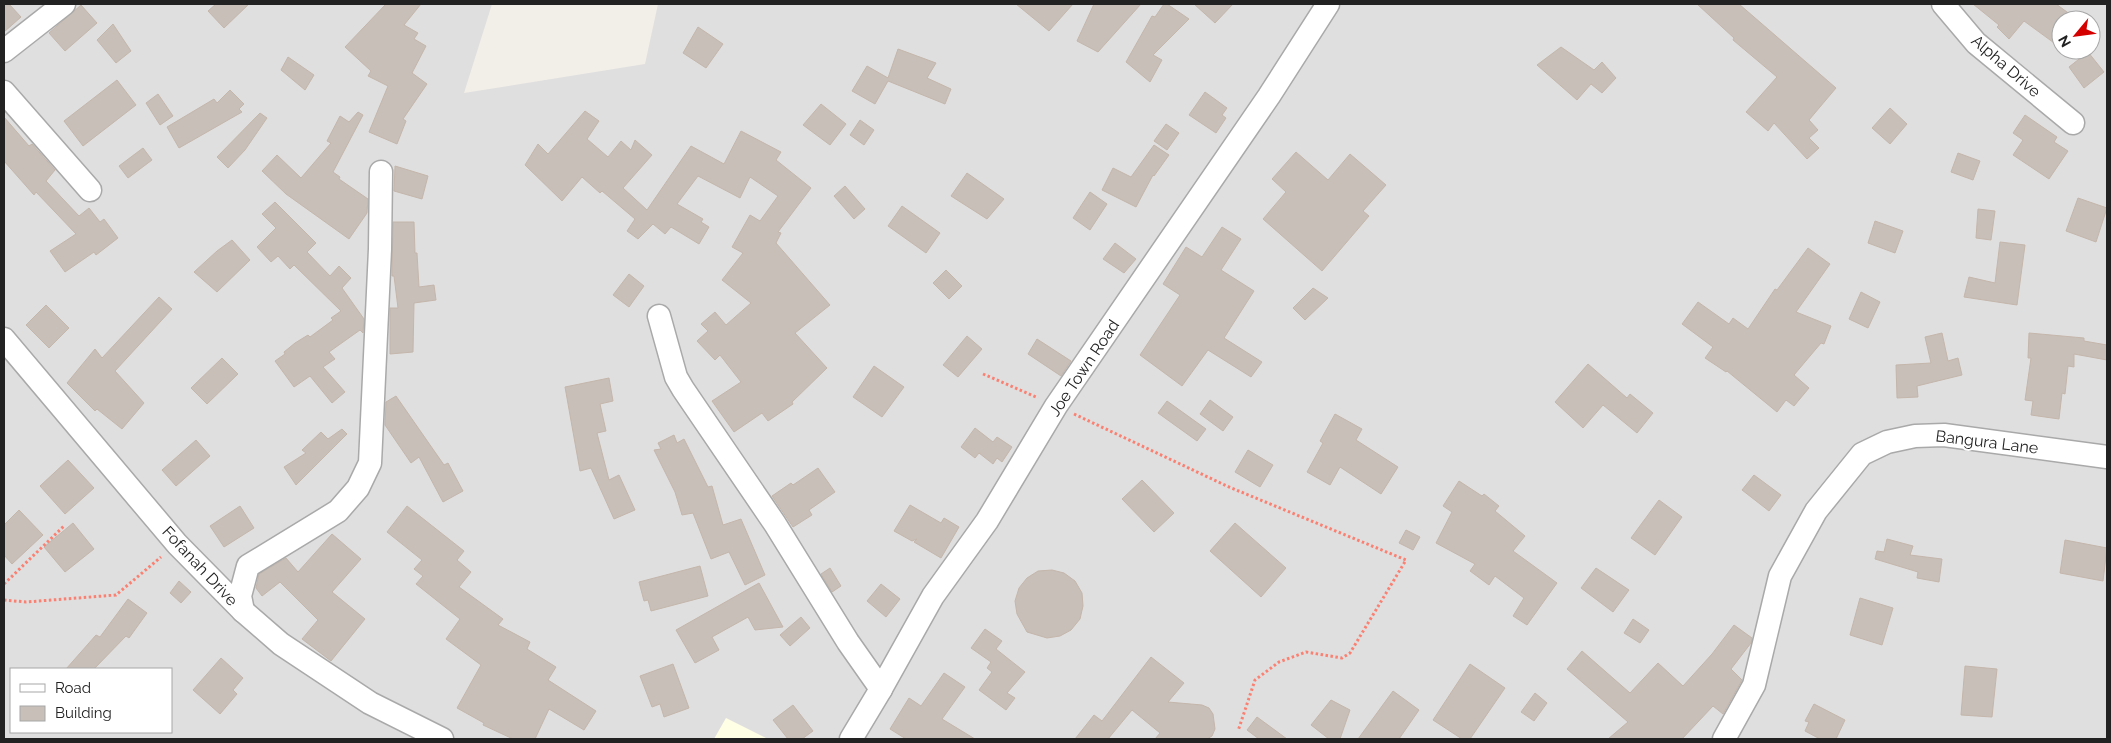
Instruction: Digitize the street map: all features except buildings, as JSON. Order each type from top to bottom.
[{"type":"street","points":[[4,51],[64,4]]},
{"type":"street","name":"Joe Town Road","points":[[851,739],[933,596],[987,521],[1056,406],[1269,96],[1328,4]]},
{"type":"street","name":"Alpha Drive","points":[[1943,4],[1976,43],[2073,123]]},
{"type":"street","points":[[4,92],[90,190]]},
{"type":"street","points":[[243,611],[240,596],[248,566],[338,511],[358,488],[370,463],[380,249],[381,172]]},
{"type":"street","points":[[658,316],[676,377],[683,389],[770,516],[848,642],[881,689]]},
{"type":"street","name":"Fofanah Drive","points":[[4,339],[177,544],[243,611],[281,644],[363,698],[442,739]]},
{"type":"street","name":"Bangura Lane","points":[[1724,739],[1754,685],[1780,576],[1816,511],[1862,454],[1887,442],[1915,436],[1944,435],[2107,457]]},
{"type":"path","points":[[983,374],[1229,487],[1406,560],[1350,653],[1342,658],[1306,652],[1279,662],[1255,680],[1238,731]]},
{"type":"path","points":[[4,584],[65,525]]},
{"type":"path","points":[[4,600],[26,602],[116,595],[177,544]]},
{"type":"shaded area","points":[[4,4],[492,4],[464,93],[645,64],[658,4],[2107,4],[2107,739],[4,739]]},
{"type":"shaded area","points":[[726,718],[768,739],[714,739]]}]
